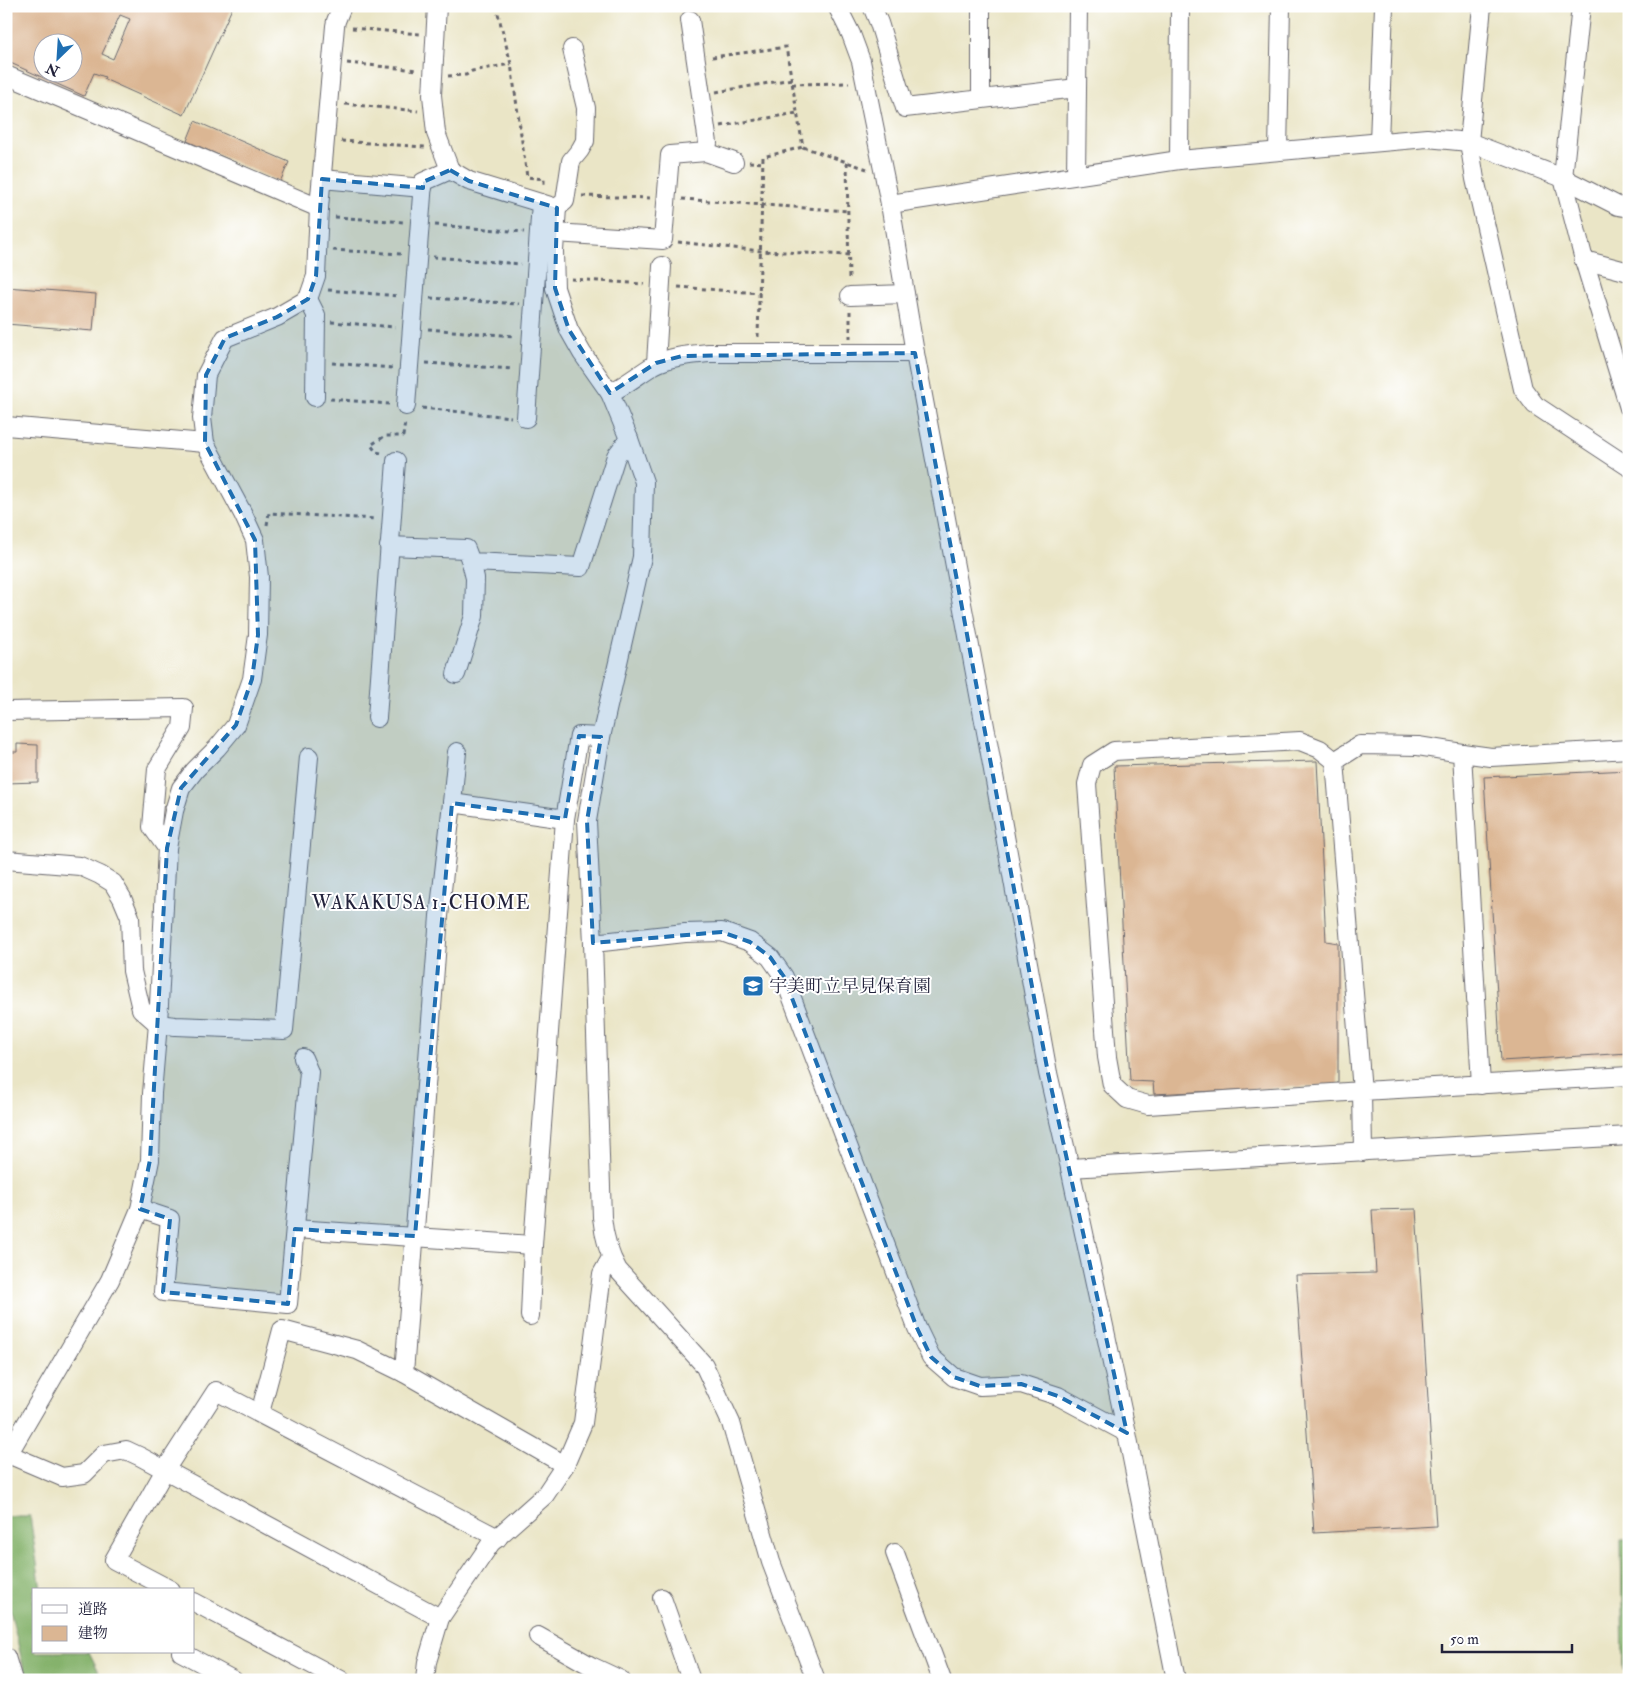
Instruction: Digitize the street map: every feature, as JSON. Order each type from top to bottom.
[{"type":"street","points":[[315,397],[316,315],[310,294],[316,276],[319,212],[335,26],[342,6]]},
{"type":"street","points":[[437,6],[432,95],[436,133],[450,170],[469,181],[552,204]]},
{"type":"street","points":[[837,6],[851,34],[861,61],[865,79],[890,204],[915,353],[1048,1073],[1127,1433],[1176,1680]]},
{"type":"street","points":[[872,6],[905,108],[1077,88]]},
{"type":"street","points":[[981,6],[981,99]]},
{"type":"street","points":[[1076,175],[1078,6]]},
{"type":"street","points":[[1179,160],[1180,6]]},
{"type":"street","points":[[1278,151],[1281,6]]},
{"type":"street","points":[[1379,142],[1384,6]]},
{"type":"street","points":[[1482,6],[1469,142],[1475,179],[1524,389],[1535,405],[1629,467]]},
{"type":"street","points":[[1581,6],[1564,178],[1584,260],[1629,408]]},
{"type":"street","points":[[690,20],[708,144],[706,152]]},
{"type":"street","points":[[526,418],[537,266],[547,233],[552,204],[572,161],[585,141],[586,108],[572,49]]},
{"type":"street","points":[[6,75],[319,212]]},
{"type":"street","points":[[890,204],[1179,160],[1427,138],[1469,142],[1564,178],[1618,206],[1629,208]]},
{"type":"street","points":[[547,233],[663,240],[670,155],[706,152],[734,162]]},
{"type":"street","points":[[406,406],[423,182],[450,170]]},
{"type":"street","points":[[322,179],[423,188]]},
{"type":"street","points":[[547,233],[555,288],[569,330],[582,353],[610,393],[644,482],[642,556],[601,737],[587,821],[602,1217],[605,1241],[618,1270],[704,1365],[731,1423],[771,1562],[816,1680]]},
{"type":"street","points":[[1584,260],[1629,272]]},
{"type":"street","points":[[656,363],[662,266]]},
{"type":"street","points":[[310,294],[277,317],[225,338],[206,375],[202,418],[205,443],[255,540],[259,577],[258,635],[252,679],[236,725],[181,788],[174,811],[167,848],[158,1024],[152,1093],[150,1160],[140,1209],[110,1280],[7,1456],[62,1477],[84,1474],[104,1454],[126,1450],[440,1618]]},
{"type":"street","points":[[850,296],[905,294]]},
{"type":"street","points":[[610,393],[656,363],[682,356],[709,353],[915,353]]},
{"type":"street","points":[[6,426],[205,443]]},
{"type":"street","points":[[471,562],[581,567],[616,456],[629,439]]},
{"type":"street","points":[[377,718],[396,461]]},
{"type":"street","points":[[389,546],[466,549],[475,578],[474,616],[456,674]]},
{"type":"street","points":[[6,711],[184,708],[182,728],[157,769],[152,826],[167,848]]},
{"type":"street","points":[[530,1316],[533,1245],[566,819],[579,736],[601,737]]},
{"type":"street","points":[[1363,1152],[1362,1091],[1335,761],[1320,749],[1300,741],[1114,751],[1092,765],[1087,784],[1107,1057],[1112,1085],[1127,1099],[1148,1105],[1362,1091],[1629,1076]]},
{"type":"street","points":[[1335,761],[1360,745],[1418,746],[1490,757],[1629,749]]},
{"type":"street","points":[[404,1373],[439,916],[457,752]]},
{"type":"street","points":[[1462,753],[1481,1084]]},
{"type":"street","points":[[6,860],[80,866],[113,883],[130,917],[132,971],[141,1010],[158,1024],[284,1030],[309,757]]},
{"type":"street","points":[[452,803],[566,819]]},
{"type":"street","points":[[593,943],[685,933],[722,932],[750,942],[770,957],[784,977],[917,1328],[932,1357],[954,1377],[980,1386],[1021,1384],[1058,1396],[1127,1433]]},
{"type":"street","points":[[140,1209],[170,1219],[163,1292],[288,1304],[309,1072],[302,1058]]},
{"type":"street","points":[[1070,1168],[1629,1136]]},
{"type":"street","points":[[295,1229],[533,1245]]},
{"type":"street","points":[[425,1680],[427,1662],[440,1618],[491,1543],[545,1495],[565,1465],[583,1423],[602,1274],[611,1258]]},
{"type":"street","points":[[260,1413],[282,1330],[357,1350],[404,1373],[565,1465]]},
{"type":"street","points":[[167,1588],[114,1560],[165,1470],[216,1391],[498,1538]]},
{"type":"street","points":[[895,1553],[942,1680]]},
{"type":"street","points":[[662,1598],[691,1680]]},
{"type":"street","points":[[195,1603],[341,1680]]},
{"type":"street","points":[[538,1636],[591,1666],[621,1680]]},
{"type":"street","points":[[185,1654],[233,1680]]},
{"type":"street","points":[[6,1657],[13,1680]]},
{"type":"path","points":[[496,6],[511,64],[527,178],[544,179],[552,204],[582,196],[666,198],[848,211]]},
{"type":"path","points":[[335,26],[436,35]]},
{"type":"path","points":[[696,60],[786,47],[803,147]]},
{"type":"path","points":[[332,62],[433,74],[466,75],[472,71],[511,64]]},
{"type":"path","points":[[701,95],[792,79]]},
{"type":"path","points":[[792,84],[848,83],[865,79]]},
{"type":"path","points":[[328,103],[434,112]]},
{"type":"path","points":[[706,128],[797,113]]},
{"type":"path","points":[[325,140],[426,147]]},
{"type":"path","points":[[758,353],[763,156],[803,147],[866,169],[883,168]]},
{"type":"path","points":[[847,162],[851,353]]},
{"type":"path","points":[[319,212],[420,224],[547,233]]},
{"type":"path","points":[[663,240],[761,251],[849,255]]},
{"type":"path","points":[[318,248],[537,266]]},
{"type":"path","points":[[555,278],[760,293]]},
{"type":"path","points":[[310,294],[414,297],[535,305]]},
{"type":"path","points":[[316,321],[532,338]]},
{"type":"path","points":[[316,361],[530,371]]},
{"type":"path","points":[[315,397],[526,418]]},
{"type":"path","points":[[396,461],[394,455],[376,452],[371,445],[385,436],[403,436],[406,406]]},
{"type":"path","points":[[255,545],[265,541],[269,513],[391,519]]},
{"type":"highlighted area","points":[[450,170],[469,181],[557,208],[555,288],[569,330],[610,393],[656,363],[682,356],[915,353],[1048,1073],[1127,1433],[1058,1396],[1021,1384],[980,1386],[954,1377],[931,1357],[917,1328],[784,977],[770,957],[750,942],[722,932],[593,943],[587,821],[601,737],[579,736],[565,819],[452,803],[415,1236],[295,1229],[288,1304],[163,1292],[170,1219],[140,1209],[150,1160],[167,848],[181,788],[236,725],[252,679],[258,635],[255,540],[205,443],[206,375],[225,338],[277,317],[308,299],[316,276],[322,179],[423,188],[423,182]]},
{"type":"green space","points":[[6,1516],[30,1516],[41,1588],[32,1588],[32,1654],[90,1654],[103,1680],[26,1680],[6,1593]]},
{"type":"green space","points":[[1621,1539],[1629,1539],[1629,1670],[1623,1670]]},
{"type":"building","points":[[6,6],[233,6],[184,115],[94,73],[84,96],[53,82],[82,82],[82,32],[32,32],[32,73],[6,61]],"holes":[[[120,15],[130,19],[113,59],[102,54]]]},
{"type":"building","points":[[195,121],[289,162],[280,182],[187,141]]},
{"type":"building","points":[[6,287],[96,294],[93,331],[6,324]]},
{"type":"building","points":[[17,744],[38,745],[38,782],[6,783],[6,752],[17,752]]},
{"type":"building","points":[[1317,761],[1326,941],[1338,943],[1338,1085],[1154,1094],[1153,1082],[1130,1081],[1114,766]]},
{"type":"building","points":[[1629,770],[1629,1053],[1501,1061],[1484,777]]},
{"type":"building","points":[[1416,1209],[1436,1526],[1314,1533],[1296,1275],[1376,1273],[1372,1210]]},
{"type":"place","name":"宇美町立早見保育園","points":[[753,986]]},
{"type":"district","name":"WAKAKUSA 1-CHOME","points":[[421,902]]}]
